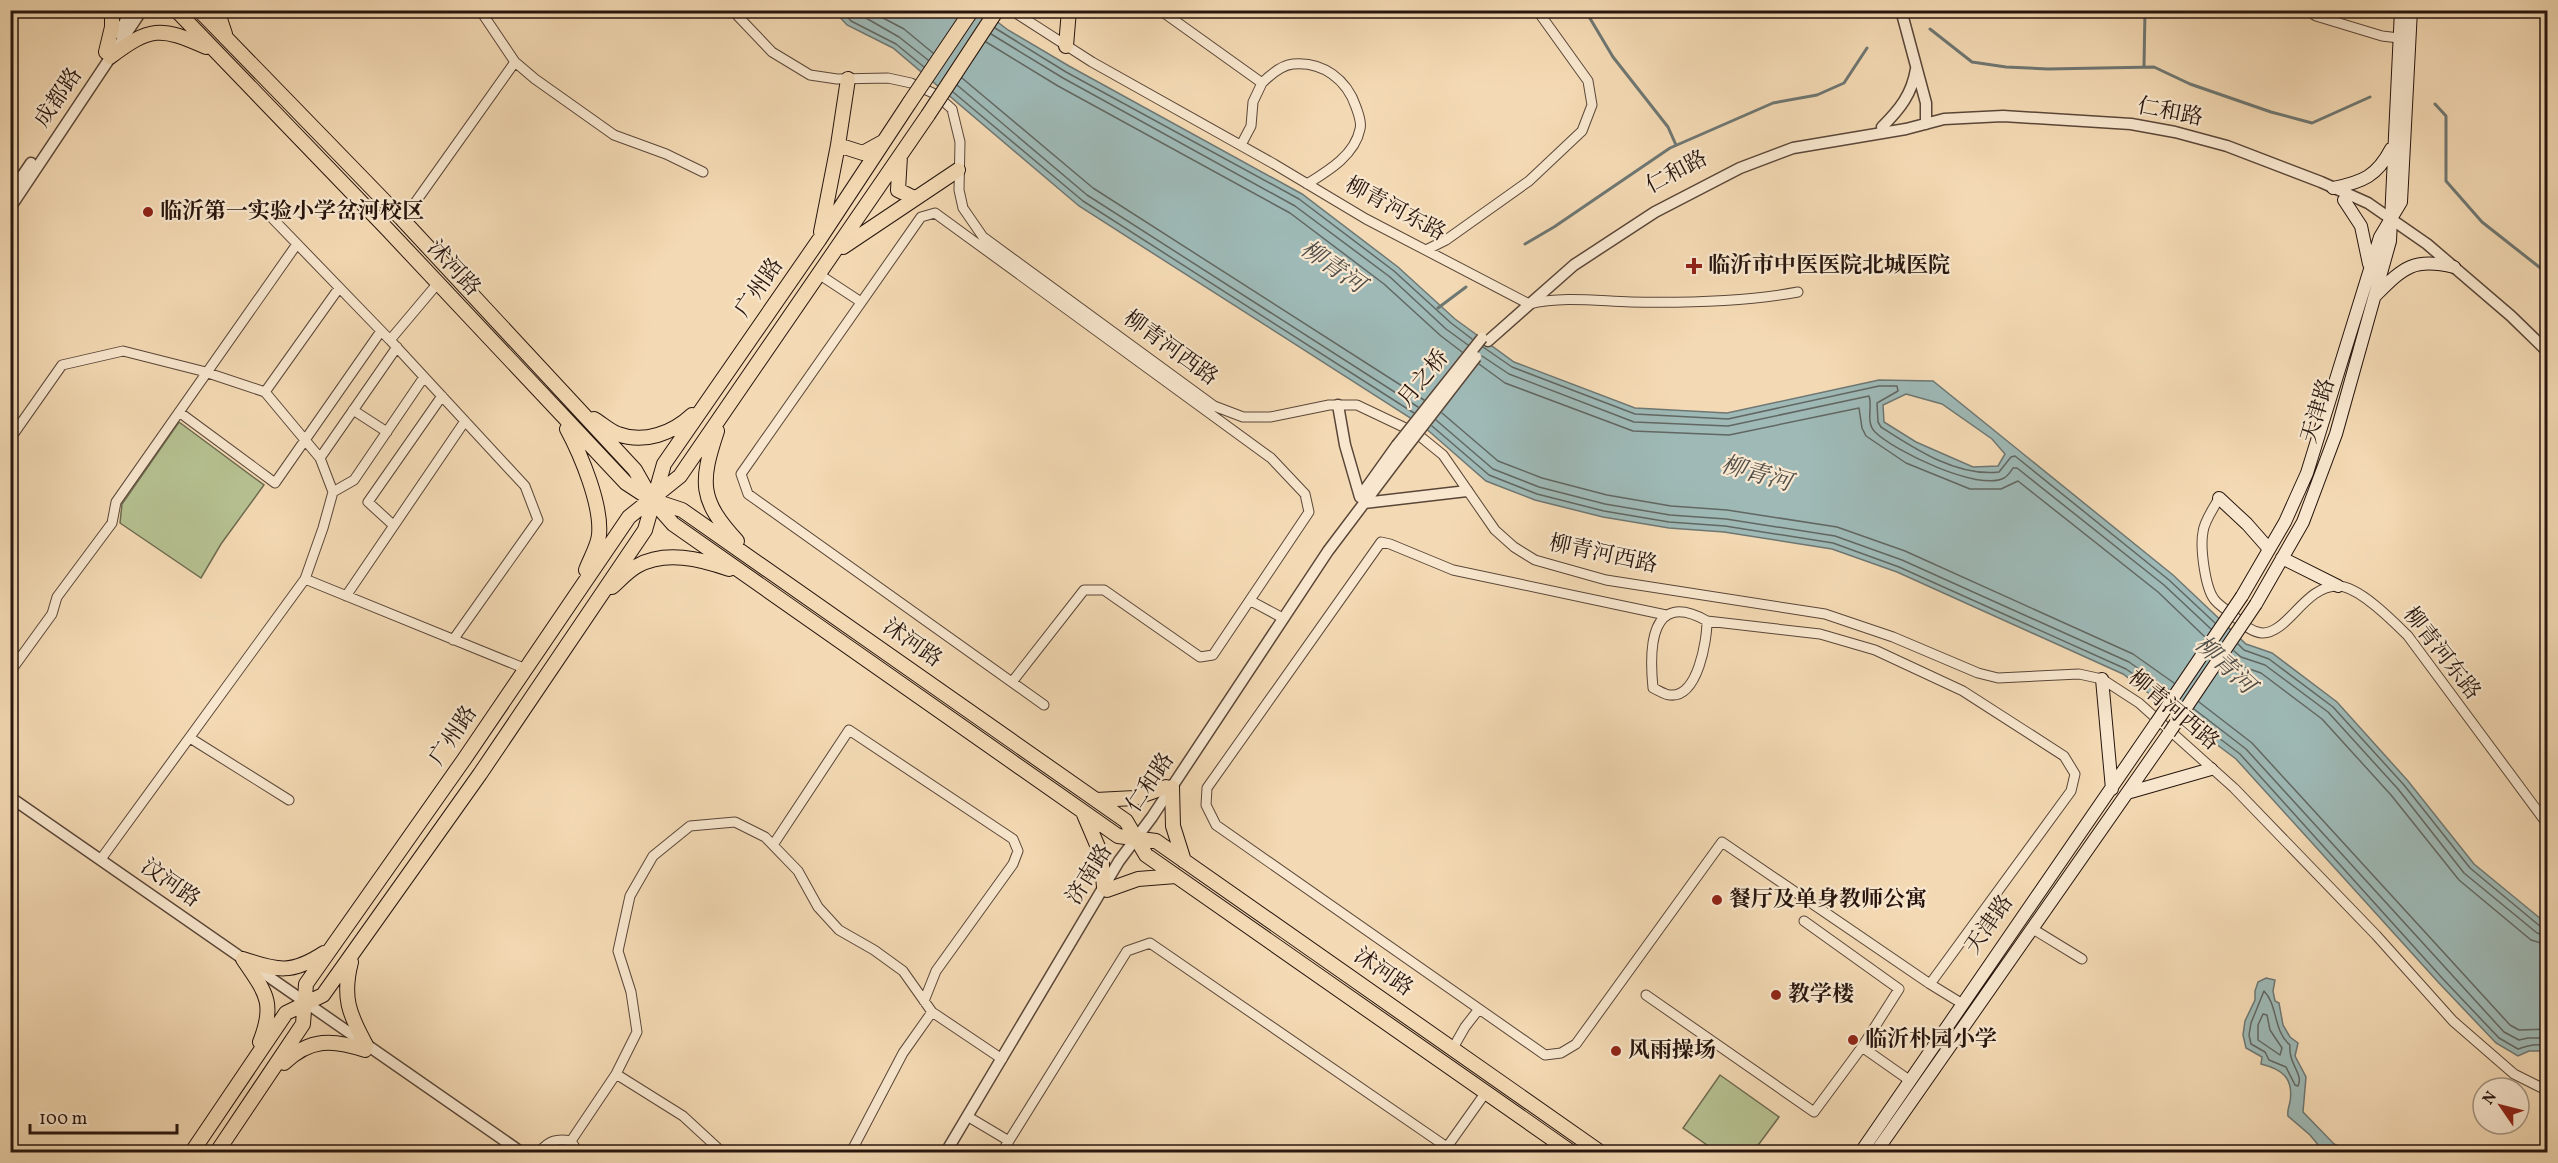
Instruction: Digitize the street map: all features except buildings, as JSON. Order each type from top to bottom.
[{"type":"main road","points":[[108,54],[112,10]]},
{"type":"main road","name":"沭河路","points":[[176,10],[626,483],[652,500],[682,510],[1126,821],[1146,855],[1571,1152]]},
{"type":"main road","name":"沭河路","points":[[199,10],[401,218],[635,470],[652,500],[673,524],[1118,836],[1156,841],[1600,1152]]},
{"type":"main road","points":[[217,10],[227,39]]},
{"type":"main road","name":"广州路","points":[[192,1152],[286,1012],[323,995],[480,774],[645,530],[664,464],[819,240],[972,10]]},
{"type":"main road","name":"广州路","points":[[217,1152],[303,1024],[306,984],[629,517],[680,476],[836,252],[997,10]]},
{"type":"main road","points":[[1066,46],[1070,10]]},
{"type":"main road","name":"天津路","points":[[1876,1152],[2169,733],[2256,604],[2303,522],[2336,434],[2390,241],[2401,10]]},
{"type":"main road","name":"天津路","points":[[1861,1152],[1961,1004],[2112,789],[2242,596],[2285,522],[2307,473],[2380,237],[2401,202],[2411,10]]},
{"type":"main road","points":[[108,54],[136,37],[154,32],[184,36],[215,51]]},
{"type":"main road","points":[[819,240],[838,145],[848,79]]},
{"type":"main road","points":[[838,145],[863,153],[885,141]]},
{"type":"main road","points":[[2333,188],[2364,179],[2381,168],[2393,145]]},
{"type":"main road","points":[[900,156],[898,190],[914,198]]},
{"type":"main road","points":[[836,252],[958,170]]},
{"type":"main road","points":[[2344,200],[2361,225],[2370,270]]},
{"type":"main road","points":[[2374,297],[2396,275],[2413,265],[2432,262],[2454,267]]},
{"type":"main road","points":[[576,408],[618,434],[648,439],[681,425],[711,397]]},
{"type":"main road","points":[[559,414],[584,459],[596,506],[599,535],[580,589]]},
{"type":"main road","points":[[723,415],[707,460],[705,490],[717,519],[758,562]]},
{"type":"main road","points":[[2219,498],[2269,549]]},
{"type":"main road","points":[[598,598],[638,566],[665,557],[705,560],[751,578]]},
{"type":"main road","points":[[2282,558],[2338,586]]},
{"type":"main road","points":[[2102,680],[2112,789]]},
{"type":"main road","points":[[2127,794],[2211,769]]},
{"type":"main road","points":[[1096,800],[1135,798],[1169,787],[1173,826],[1184,861]]},
{"type":"main road","points":[[1083,812],[1101,854],[1106,888],[1138,879],[1176,876]]},
{"type":"main road","points":[[243,959],[273,969],[292,969],[310,962],[331,949]]},
{"type":"main road","points":[[353,954],[346,982],[348,1004],[353,1022],[365,1048]]},
{"type":"main road","points":[[243,959],[262,988],[269,1006],[267,1023],[250,1066]]},
{"type":"main road","points":[[266,1081],[298,1050],[320,1042],[342,1042],[365,1048]]},
{"type":"street","name":"成都路","points":[[10,208],[108,54],[132,10]]},
{"type":"street","name":"成都路","points":[[10,194],[108,54],[142,10]]},
{"type":"street","points":[[480,10],[515,62],[535,79],[614,135],[666,154],[703,172]]},
{"type":"street","name":"柳青河西路","points":[[732,10],[755,36],[789,64],[810,75],[848,79],[888,78],[911,83],[935,94],[952,109],[960,142],[958,190],[963,208],[983,237],[1214,406],[1243,417],[1270,417],[1338,405],[1357,405],[1416,432],[1443,455],[1495,530],[1514,547],[1536,560],[1606,580],[1825,614],[1893,637],[1978,673],[1998,678],[2079,674],[2102,680],[2139,703],[2234,788],[2335,892],[2453,1021],[2514,1074],[2547,1091]]},
{"type":"street","name":"柳青河东路","points":[[1011,10],[1066,46],[1366,219],[1527,302]]},
{"type":"street","points":[[1160,10],[1262,82]]},
{"type":"street","points":[[1426,250],[1446,240],[1529,181],[1582,131],[1592,105],[1588,81],[1538,10]]},
{"type":"street","points":[[1901,10],[1926,103],[1926,124]]},
{"type":"street","points":[[2306,10],[2316,16],[2382,36],[2399,38]]},
{"type":"street","points":[[401,218],[515,62]]},
{"type":"street","points":[[1241,145],[1251,126],[1253,102],[1262,82],[1274,72],[1292,64],[1313,66],[1329,72],[1342,81],[1353,98],[1360,118],[1360,129],[1343,159],[1307,184]]},
{"type":"street","points":[[1882,127],[1901,107],[1913,86],[1916,66]]},
{"type":"street","name":"仁和路","points":[[1527,302],[1574,265],[1655,212],[1740,168],[1793,148],[1957,117],[2003,116],[2131,124],[2227,146],[2333,188],[2367,203],[2427,244],[2511,316],[2547,352]]},
{"type":"street","name":"仁和路","points":[[1485,339],[1571,261],[1652,208],[1738,163],[1792,143],[1882,127],[2003,121],[2084,125],[2145,132],[2226,151],[2274,168],[2430,239],[2507,305],[2547,345]]},
{"type":"street","points":[[1012,682],[1084,590],[1104,590],[1200,657],[1213,655],[1310,513],[1305,494],[1271,458],[935,213],[921,217],[741,474],[747,494],[1044,705]]},
{"type":"street","points":[[273,219],[394,344],[525,486],[538,520],[453,640]]},
{"type":"street","points":[[10,672],[52,614],[57,597],[112,523],[116,502],[297,244]]},
{"type":"street","points":[[820,275],[861,302]]},
{"type":"street","points":[[320,459],[394,344],[438,283]]},
{"type":"street","points":[[265,392],[339,288]]},
{"type":"street","points":[[1527,302],[1552,299],[1644,302],[1762,298],[1798,292]]},
{"type":"street","points":[[179,412],[275,483],[381,331]]},
{"type":"street","name":"月之桥","points":[[1401,447],[1485,339]]},
{"type":"street","points":[[10,439],[62,364],[123,351],[207,372],[265,392],[320,459],[333,492],[305,579],[101,859]]},
{"type":"street","points":[[333,492],[354,480],[424,377]]},
{"type":"street","points":[[392,524],[368,502],[442,396]]},
{"type":"street","points":[[1338,405],[1345,445],[1362,500],[1467,491]]},
{"type":"street","points":[[353,410],[387,432]]},
{"type":"street","points":[[345,596],[392,524],[465,421]]},
{"type":"street","name":"仁和路","points":[[1169,787],[1279,616],[1401,447]]},
{"type":"street","points":[[2219,498],[2202,531],[2204,568],[2208,584],[2214,599],[2254,632],[2265,633],[2275,630],[2306,599],[2322,590],[2338,586]]},
{"type":"street","name":"仁和路","points":[[1136,838],[1148,814],[1169,787],[1362,500]]},
{"type":"street","points":[[1666,615],[1452,570],[1390,543],[1381,542],[1207,788],[1206,806],[1216,825],[1545,1055],[1562,1053],[1576,1044],[1722,842],[1961,1004]]},
{"type":"street","points":[[305,579],[526,669]]},
{"type":"street","name":"柳青河东路","points":[[2338,586],[2364,598],[2408,636],[2547,825]]},
{"type":"street","points":[[1685,613],[1689,592]]},
{"type":"street","points":[[1251,600],[1279,616]]},
{"type":"street","points":[[1707,621],[1707,643],[1693,680],[1683,693],[1670,695],[1653,688],[1650,658],[1656,629],[1666,615],[1676,611],[1695,615],[1707,621],[1820,634],[1875,650],[1964,691],[2064,756],[2076,774],[2071,791],[1930,984]]},
{"type":"street","points":[[772,845],[849,730],[1013,839],[1018,850],[1013,864],[936,971],[924,1001]]},
{"type":"street","points":[[190,738],[289,800]]},
{"type":"street","name":"汶河路","points":[[10,797],[243,959],[512,1152]]},
{"type":"street","points":[[571,1141],[616,1074],[637,1032],[632,992],[618,951],[630,896],[653,856],[690,826],[735,822],[765,837],[798,871],[818,907],[839,930],[874,950],[903,971],[932,1012],[1002,1059]]},
{"type":"street","name":"济南路","points":[[946,1152],[1136,838]]},
{"type":"street","name":"济南路","points":[[951,1152],[1106,888]]},
{"type":"street","points":[[1646,995],[1814,1112],[1862,1047],[1899,989],[1804,921]]},
{"type":"street","points":[[2033,929],[2082,959]]},
{"type":"street","points":[[1002,1152],[1127,951],[1150,943],[1451,1150],[1486,1092]]},
{"type":"street","points":[[1453,1048],[1479,1009]]},
{"type":"street","points":[[851,1152],[903,1053],[932,1012]]},
{"type":"street","points":[[1862,1047],[1910,1080]]},
{"type":"street","name":"汶河路","points":[[365,1048],[521,1152]]},
{"type":"street","points":[[616,1074],[683,1116],[722,1152]]},
{"type":"street","points":[[972,1119],[1009,1141]]},
{"type":"street","points":[[538,1152],[547,1143],[558,1138],[571,1141],[578,1152]]},
{"type":"green space","points":[[179,422],[264,485],[221,544],[201,578],[120,523],[122,504]]},
{"type":"green space","points":[[1720,1075],[1779,1117],[1753,1152],[1717,1152],[1683,1128]]},
{"type":"water","name":"柳青河","points":[[834,11],[983,11],[1008,30],[1069,66],[1302,194],[1398,267],[1455,319],[1514,362],[1635,408],[1727,413],[1879,380],[1933,381],[2173,575],[2246,644],[2272,653],[2337,702],[2408,781],[2474,864],[2547,924],[2547,1055],[2542,1051],[2529,1051],[2518,1056],[2496,1043],[2236,759],[2123,674],[1897,572],[1832,549],[1724,532],[1669,528],[1603,517],[1535,500],[1486,481],[1423,426],[1079,206],[893,48],[847,25]],"holes":[[[1906,394],[1942,404],[1992,439],[2005,454],[1998,466],[1973,467],[1916,442],[1884,422],[1883,405]]]},
{"type":"water","points":[[2266,978],[2275,980],[2273,991],[2275,1001],[2279,1003],[2283,1025],[2290,1037],[2298,1043],[2295,1056],[2306,1077],[2303,1112],[2334,1144],[2351,1152],[2324,1152],[2310,1135],[2288,1116],[2291,1093],[2285,1075],[2261,1064],[2262,1057],[2246,1048],[2243,1035],[2245,1021],[2255,1000],[2258,982]]},
{"type":"waterway","points":[[1585,10],[1613,57],[1668,127],[1676,145]]},
{"type":"waterway","points":[[2144,66],[2145,10]]},
{"type":"waterway","points":[[1930,29],[1972,62],[2006,67],[2048,69],[2154,67],[2190,84],[2271,112],[2312,123],[2370,97]]},
{"type":"waterway","points":[[1525,244],[1554,227],[1670,148],[1773,103],[1817,95],[1844,83],[1867,48]]},
{"type":"waterway","points":[[2435,104],[2446,116],[2446,181],[2482,222],[2548,274]]},
{"type":"waterway","points":[[1438,308],[1466,287]]},
{"type":"place","name":"临沂第一实验小学岔河校区","points":[[148,212]]},
{"type":"place","name":"临沂市中医医院北城医院","points":[[1694,266]]},
{"type":"place","name":"餐厅及单身教师公寓","points":[[1717,900]]},
{"type":"place","name":"教学楼","points":[[1776,995]]},
{"type":"place","name":"临沂朴园小学","points":[[1853,1040]]},
{"type":"place","name":"风雨操场","points":[[1616,1051]]}]
